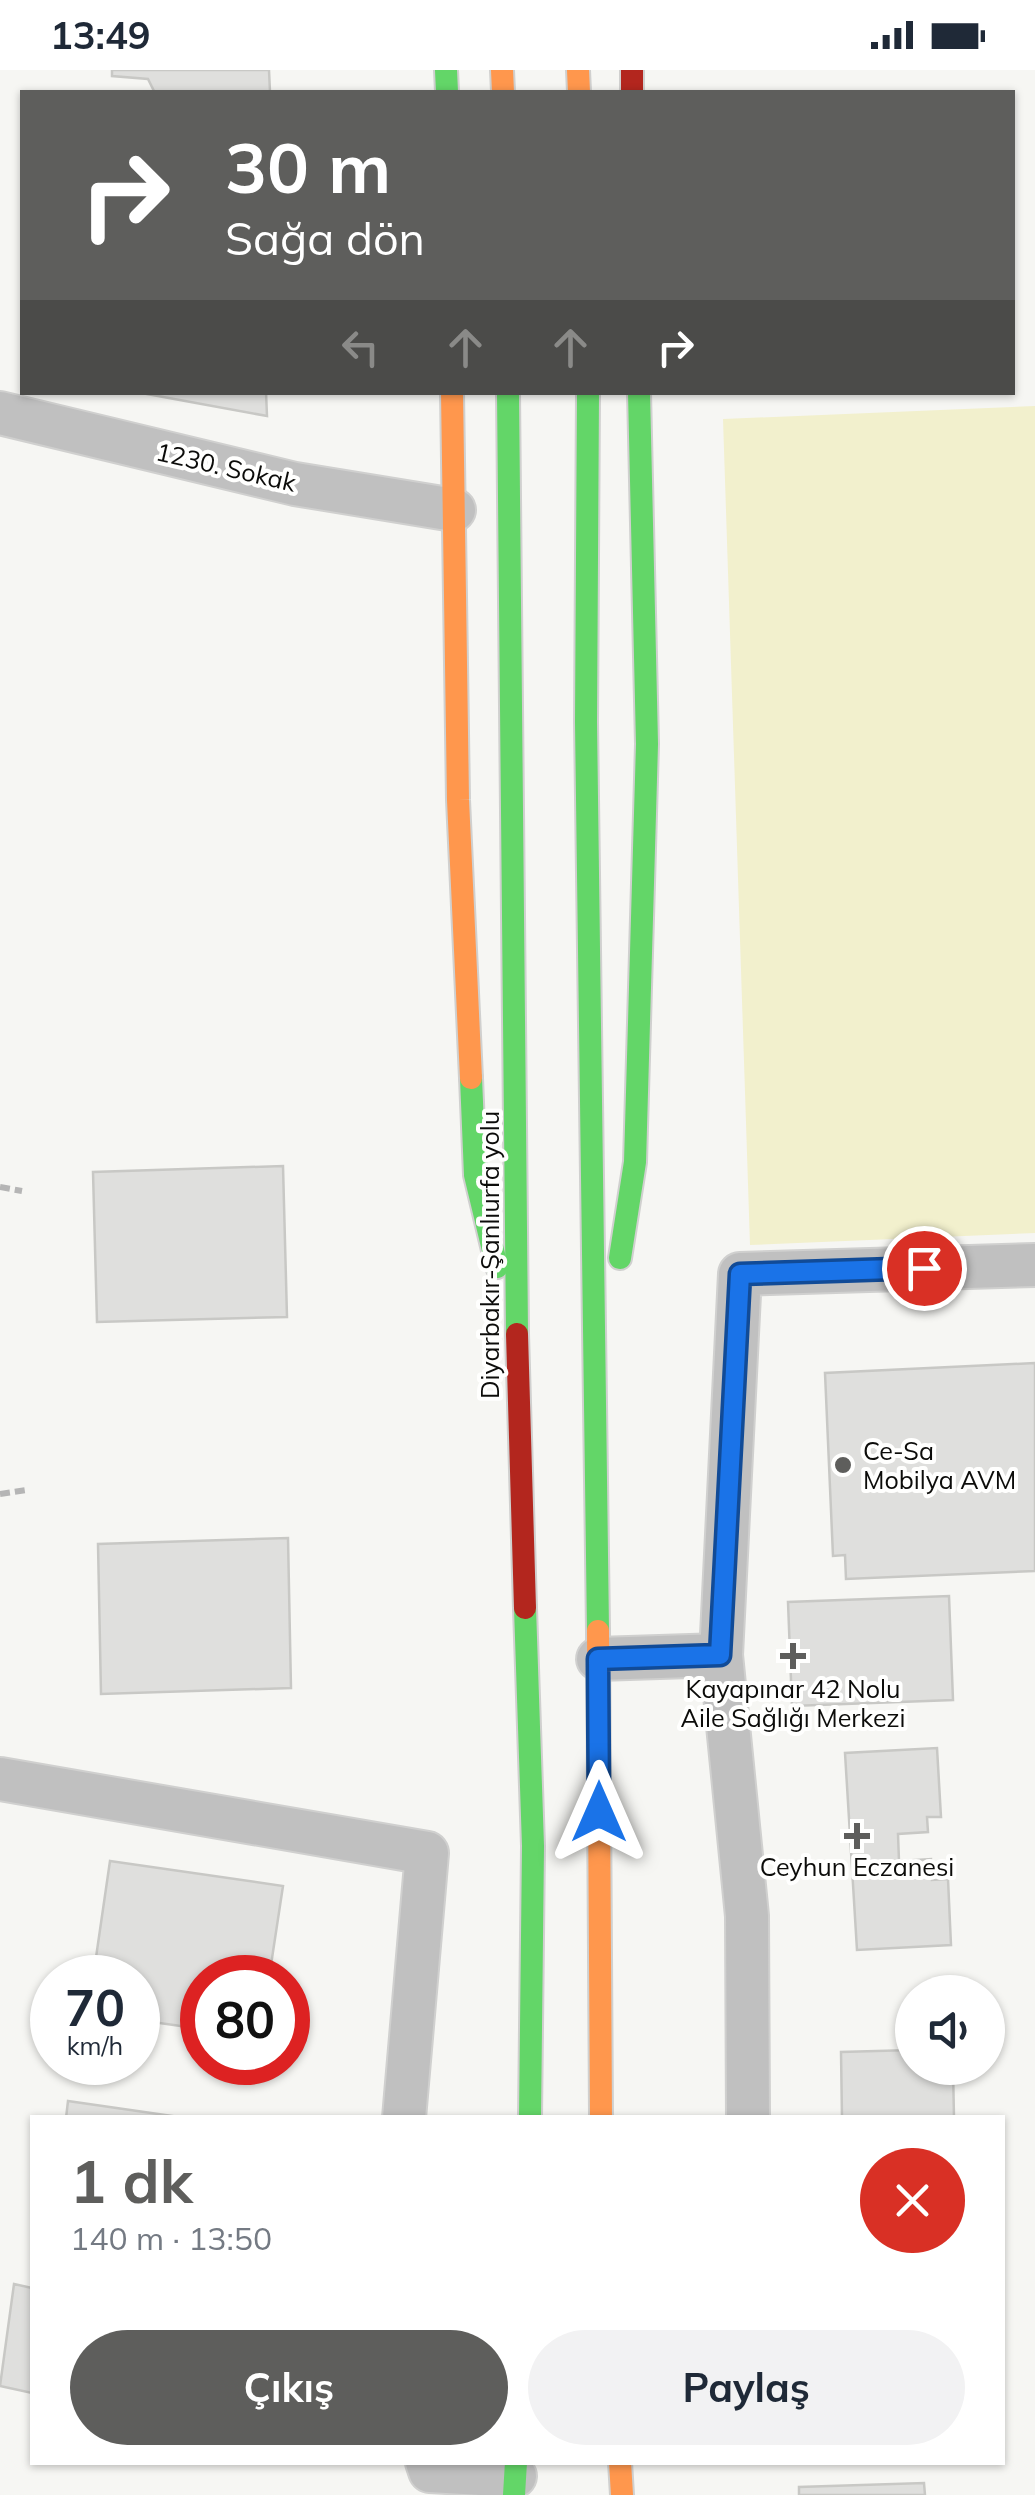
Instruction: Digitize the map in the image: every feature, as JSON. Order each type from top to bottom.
[{"type":"highway","points":[[452,395],[458,800],[475,1175],[517,1354]]},
{"type":"highway","name":"Diyarbakır-Şanlıurfa yolu","points":[[508,395],[517,1354],[533,1846],[530,2115]]},
{"type":"highway","points":[[588,395],[586,722],[597,1400],[601,2115]]},
{"type":"highway","points":[[597,1400],[635,1162],[647,744],[639,395]]},
{"type":"highway","points":[[620,2465],[622,2495]]},
{"type":"street","name":"1230. Sokak","points":[[0,413],[295,484],[454,510]]},
{"type":"street","points":[[748,2115],[747,1916],[720,1655],[740,1274],[1035,1265]]},
{"type":"street","points":[[598,1659],[720,1655]]},
{"type":"street","points":[[0,1779],[427,1853],[404,2115]]},
{"type":"street","points":[[429,2465],[430,2471],[515,2478]]},
{"type":"path","points":[[0,1188],[22,1191]]},
{"type":"path","points":[[0,1494],[27,1490]]},
{"type":"shaded area","points":[[1035,406],[1035,1233],[750,1245],[723,419]]},
{"type":"building","points":[[112,70],[269,70],[270,90],[154,90],[148,79],[112,76]]},
{"type":"building","points":[[152,395],[266,395],[267,416]]},
{"type":"building","points":[[283,1166],[287,1317],[97,1322],[93,1172]]},
{"type":"building","points":[[1035,1363],[1035,1571],[846,1579],[845,1555],[833,1556],[825,1373]]},
{"type":"building","points":[[288,1538],[291,1688],[101,1694],[98,1544]]},
{"type":"building","points":[[949,1596],[953,1700],[792,1706],[788,1602]]},
{"type":"building","points":[[937,1748],[941,1817],[927,1817],[928,1832],[898,1834],[899,1861],[931,1859],[932,1880],[948,1879],[951,1945],[857,1950],[845,1753]]},
{"type":"building","points":[[110,1861],[283,1886],[272,1955],[180,1955],[180,2026],[160,2023],[160,1955],[96,1955]]},
{"type":"building","points":[[895,2050],[895,2085],[953,2085],[954,2115],[842,2115],[841,2052]]},
{"type":"building","points":[[68,2101],[165,2115],[66,2115]]},
{"type":"building","points":[[14,2284],[30,2288],[30,2393],[0,2386]]},
{"type":"building","points":[[924,2483],[925,2495],[799,2495],[799,2487]]},
{"type":"traffic: fast","points":[[446,70],[447,90]]},
{"type":"traffic: fast","points":[[508,395],[517,1334]]},
{"type":"traffic: fast","points":[[588,395],[586,722],[598,1631]]},
{"type":"traffic: fast","points":[[620,1258],[635,1162],[647,744],[639,395]]},
{"type":"traffic: fast","points":[[471,1078],[475,1175],[497,1267]]},
{"type":"traffic: fast","points":[[525,1608],[533,1846],[530,2115]]},
{"type":"traffic: fast","points":[[514,2495],[516,2465]]},
{"type":"traffic: slow","points":[[502,70],[503,90]]},
{"type":"traffic: slow","points":[[578,70],[579,90]]},
{"type":"traffic: slow","points":[[452,395],[458,800],[471,1078]]},
{"type":"traffic: slow","points":[[598,1631],[601,2115]]},
{"type":"traffic: slow","points":[[620,2465],[622,2495]]},
{"type":"traffic: jam","points":[[632,70],[632,90]]},
{"type":"traffic: jam","points":[[517,1334],[525,1608]]},
{"type":"place","name":"Ce-Sa Mobilya AVM","points":[[843,1465]]},
{"type":"place","name":"Kayapınar 42 Nolu Aile Sağlığı Merkezi","points":[[793,1656]]},
{"type":"place","name":"Ceyhun Eczanesi","points":[[857,1836]]},
{"type":"route","points":[[599,1812],[598,1659],[720,1655],[740,1274],[924,1268]]}]
